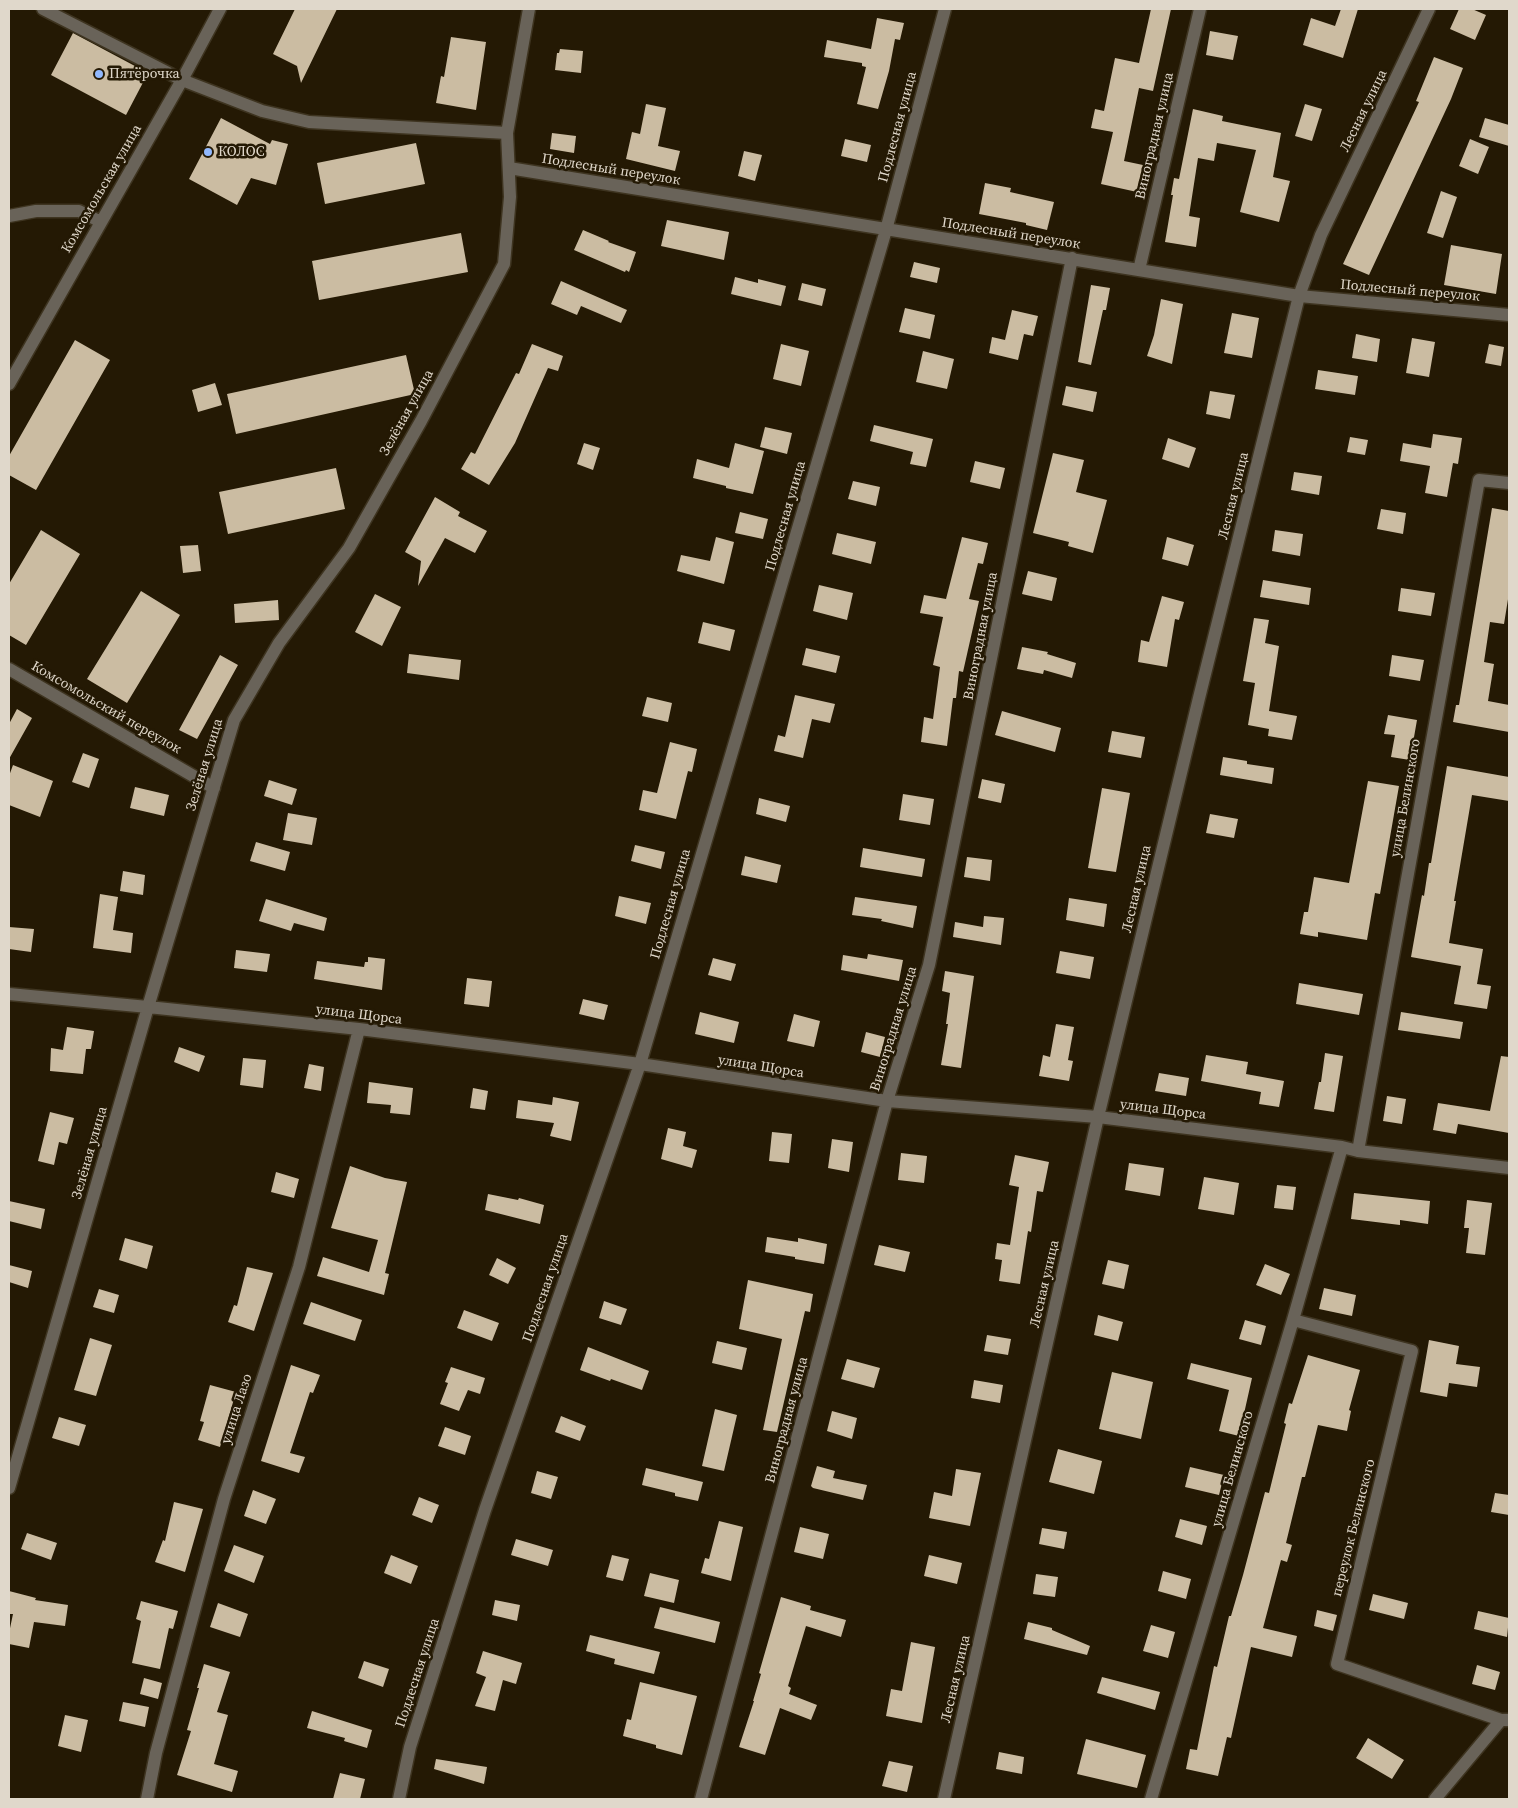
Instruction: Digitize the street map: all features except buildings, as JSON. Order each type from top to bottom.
[{"type":"street","points":[[43,9],[182,80],[262,111],[309,122],[507,133]]},
{"type":"street","name":"Комсомольская улица","points":[[9,384],[182,80],[220,9]]},
{"type":"street","name":"Зелёная улица","points":[[9,1488],[148,1007],[234,720],[279,643],[350,548],[504,264],[510,197],[507,133],[529,9]]},
{"type":"street","name":"Подлесная улица","points":[[399,1799],[410,1747],[485,1510],[640,1064],[886,230],[945,9]]},
{"type":"street","name":"Виноградная улица","points":[[1138,270],[1200,9]]},
{"type":"street","name":"Лесная улица","points":[[944,1799],[1098,1117],[1196,707],[1299,296],[1321,235],[1429,9]]},
{"type":"street","name":"Подлесный переулок","points":[[509,168],[1299,296],[1509,315]]},
{"type":"street","points":[[9,216],[36,211],[79,211],[101,222]]},
{"type":"street","name":"Виноградная улица","points":[[701,1799],[887,1101],[929,965],[1072,258]]},
{"type":"street","name":"улица Белинского","points":[[1358,1151],[1479,480],[1509,483]]},
{"type":"street","name":"Комсомольский переулок","points":[[9,669],[214,788]]},
{"type":"street","name":"улица Щорса","points":[[9,994],[359,1029],[640,1064],[887,1101],[1098,1117],[1342,1147],[1358,1151],[1509,1168]]},
{"type":"street","name":"улица Лазо","points":[[147,1799],[156,1753],[224,1499],[299,1267],[359,1029]]},
{"type":"street","name":"улица Белинского","points":[[1151,1799],[1293,1320],[1342,1147]]},
{"type":"street","name":"переулок Белинского","points":[[1293,1320],[1412,1351],[1336,1664],[1505,1720]]},
{"type":"street","points":[[1435,1799],[1505,1720]]},
{"type":"place","name":"Пятёрочка","points":[[99,74]]},
{"type":"place","name":"КОЛОС","points":[[208,152]]}]
